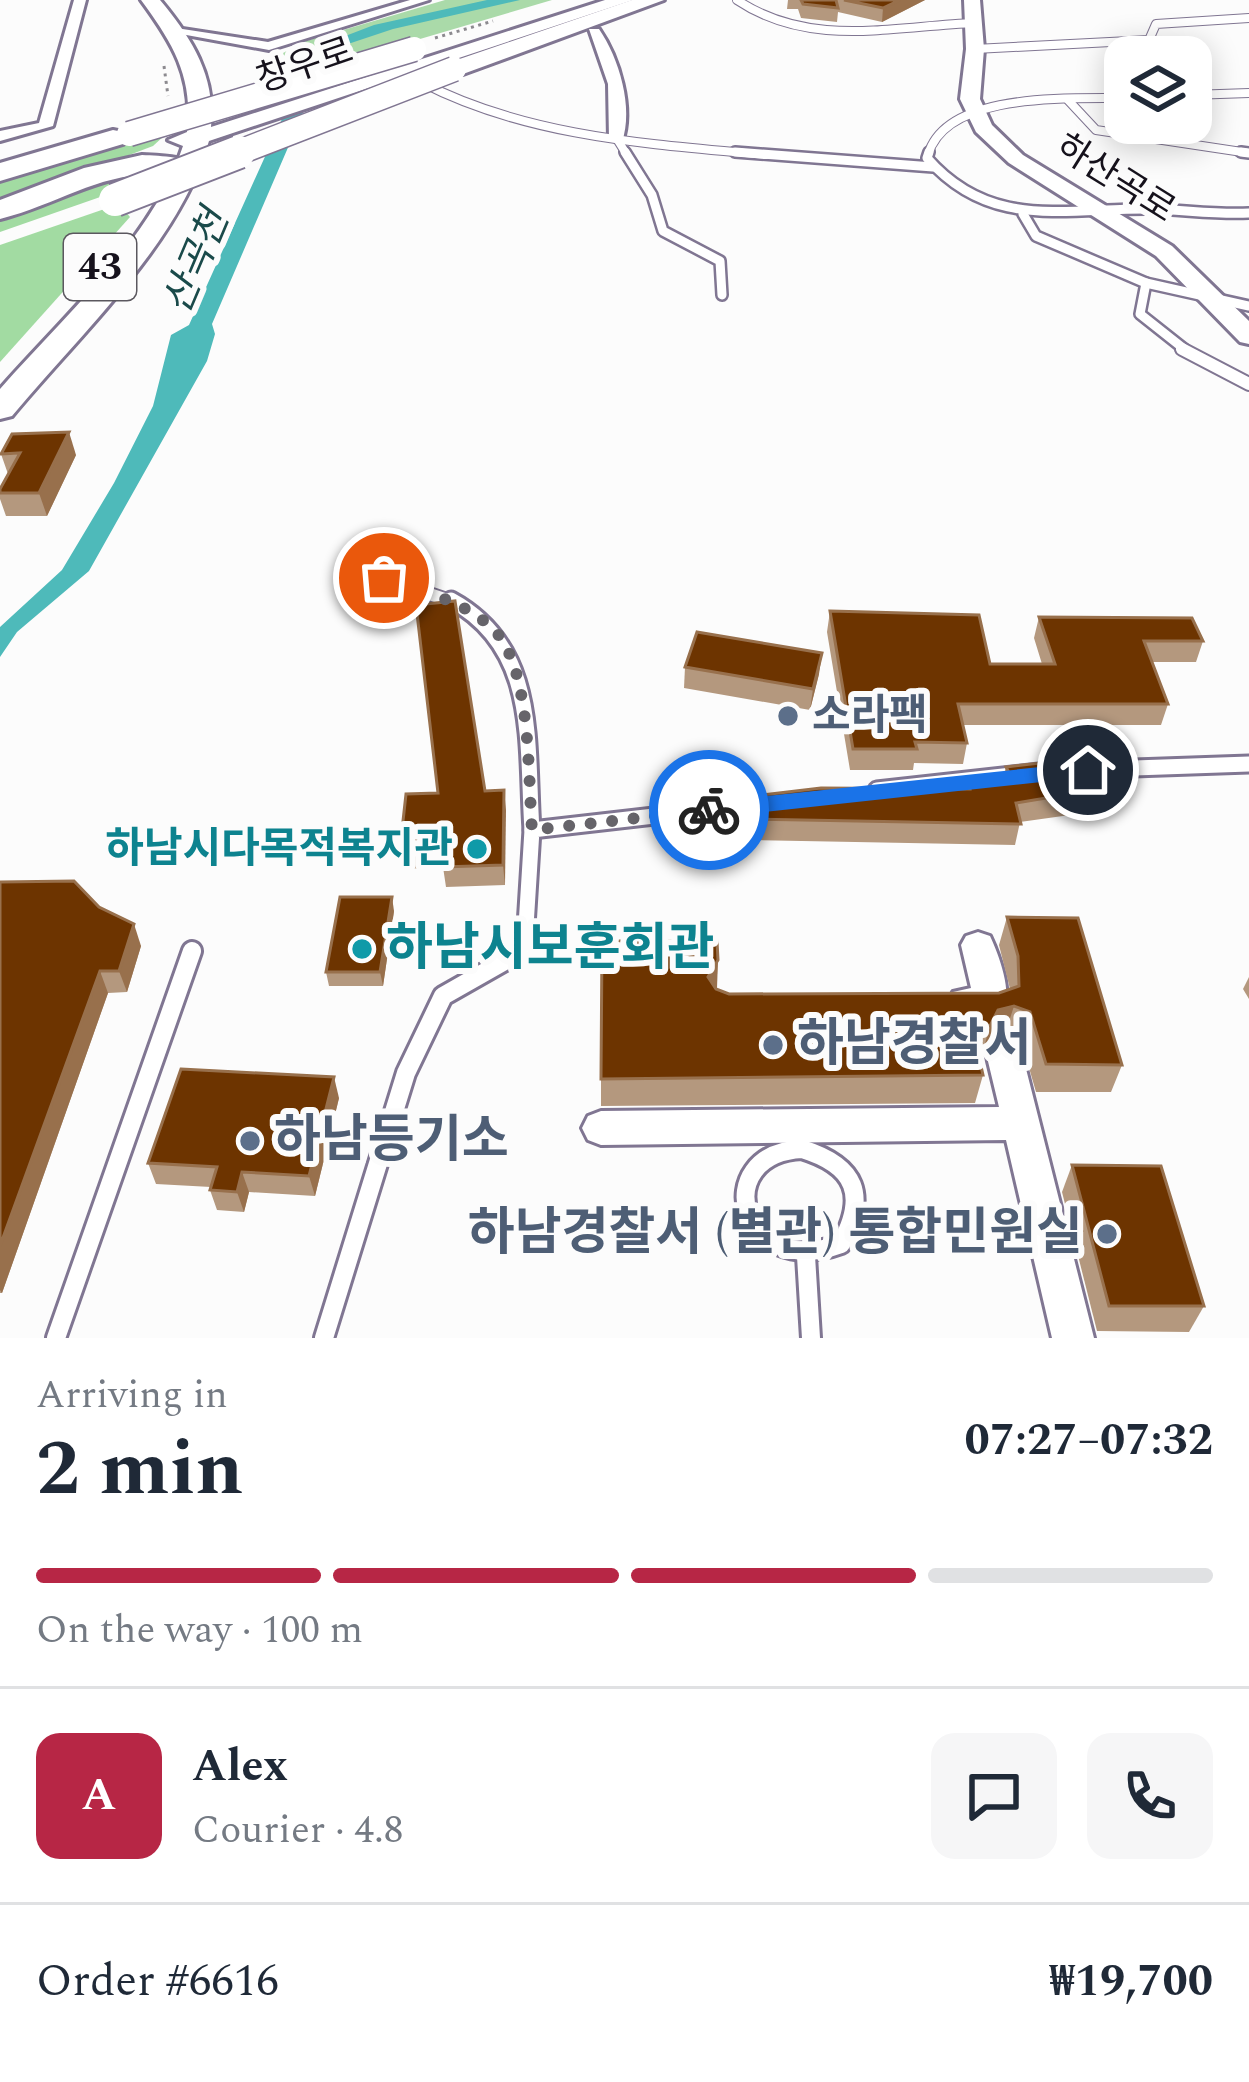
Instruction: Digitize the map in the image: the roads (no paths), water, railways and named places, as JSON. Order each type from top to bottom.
[{"type":"highway","points":[[0,172],[414,53],[569,0]]},
{"type":"highway","points":[[0,210],[110,185],[454,62],[653,0]]},
{"type":"highway","points":[[0,161],[129,134]]},
{"type":"highway","points":[[0,239],[73,214],[110,185],[188,144]]},
{"type":"main road","points":[[134,0],[166,40],[188,144]]},
{"type":"main road","points":[[150,0],[191,58],[188,144]]},
{"type":"main road","name":"창우로","points":[[454,62],[457,47],[598,0]]},
{"type":"main road","name":"창우로","points":[[188,144],[245,119],[357,85],[414,53],[454,62],[472,51],[624,0]]},
{"type":"main road","name":"43","points":[[0,380],[109,256],[188,144]]},
{"type":"main road","name":"43","points":[[0,409],[177,197],[188,144]]},
{"type":"street","points":[[0,136],[46,126],[80,0]]},
{"type":"street","points":[[176,32],[269,46],[422,0]]},
{"type":"street","points":[[972,0],[975,49],[970,92],[974,113]]},
{"type":"street","points":[[594,32],[605,46],[620,107],[617,140]]},
{"type":"street","name":"하산곡로","points":[[974,113],[1016,160],[1164,251],[1249,336]]},
{"type":"street","points":[[977,945],[1073,1338]]},
{"type":"street","points":[[919,1002],[998,1028]]},
{"type":"street","points":[[601,1128],[1022,1123]]},
{"type":"lane","points":[[737,0],[782,22],[843,34],[921,23],[975,22]]},
{"type":"lane","points":[[975,49],[1149,40],[1156,24],[1249,18]]},
{"type":"lane","points":[[414,53],[488,115],[617,140],[762,156],[933,166]]},
{"type":"lane","points":[[1212,94],[1249,93]]},
{"type":"lane","points":[[1104,99],[1027,100],[974,113],[934,131],[927,141],[933,166],[949,182],[1023,214],[1105,214],[1139,208],[1210,216],[1249,213]]},
{"type":"lane","points":[[1068,100],[1096,130],[1249,153]]},
{"type":"lane","points":[[617,140],[652,195],[663,231],[720,261],[722,295]]},
{"type":"lane","points":[[1023,214],[1036,236],[1146,283],[1249,306]]},
{"type":"lane","points":[[1146,283],[1139,314],[1181,348],[1249,384]]},
{"type":"lane","points":[[323,1338],[406,1073],[443,996],[524,950],[532,830],[518,682],[500,637],[466,610],[347,566]]},
{"type":"lane","points":[[860,792],[1048,771],[1249,764]]},
{"type":"lane","points":[[532,830],[790,800]]},
{"type":"lane","points":[[56,1338],[192,951]]},
{"type":"lane","points":[[784,1150],[820,1154],[837,1164],[856,1195],[853,1230],[825,1253],[806,1256],[769,1243],[746,1214],[744,1197],[752,1172],[784,1150]]},
{"type":"lane","points":[[806,1256],[812,1338]]},
{"type":"water","name":"산곡천","points":[[487,0],[520,0],[393,29],[330,50],[212,324],[215,334],[207,361],[89,571],[17,632],[0,657],[0,627],[62,570],[114,483],[153,406],[171,335],[189,325],[314,48],[374,25]]},
{"type":"place","name":"소라팩","points":[[788,716]]},
{"type":"place","name":"하남시다목적복지관","points":[[477,849]]},
{"type":"place","name":"하남시보훈회관","points":[[362,949]]},
{"type":"place","name":"하남경찰서","points":[[773,1045]]},
{"type":"place","name":"하남등기소","points":[[250,1141]]},
{"type":"place","name":"하남경찰서 (별관) 통합민원실","points":[[1107,1234]]}]
